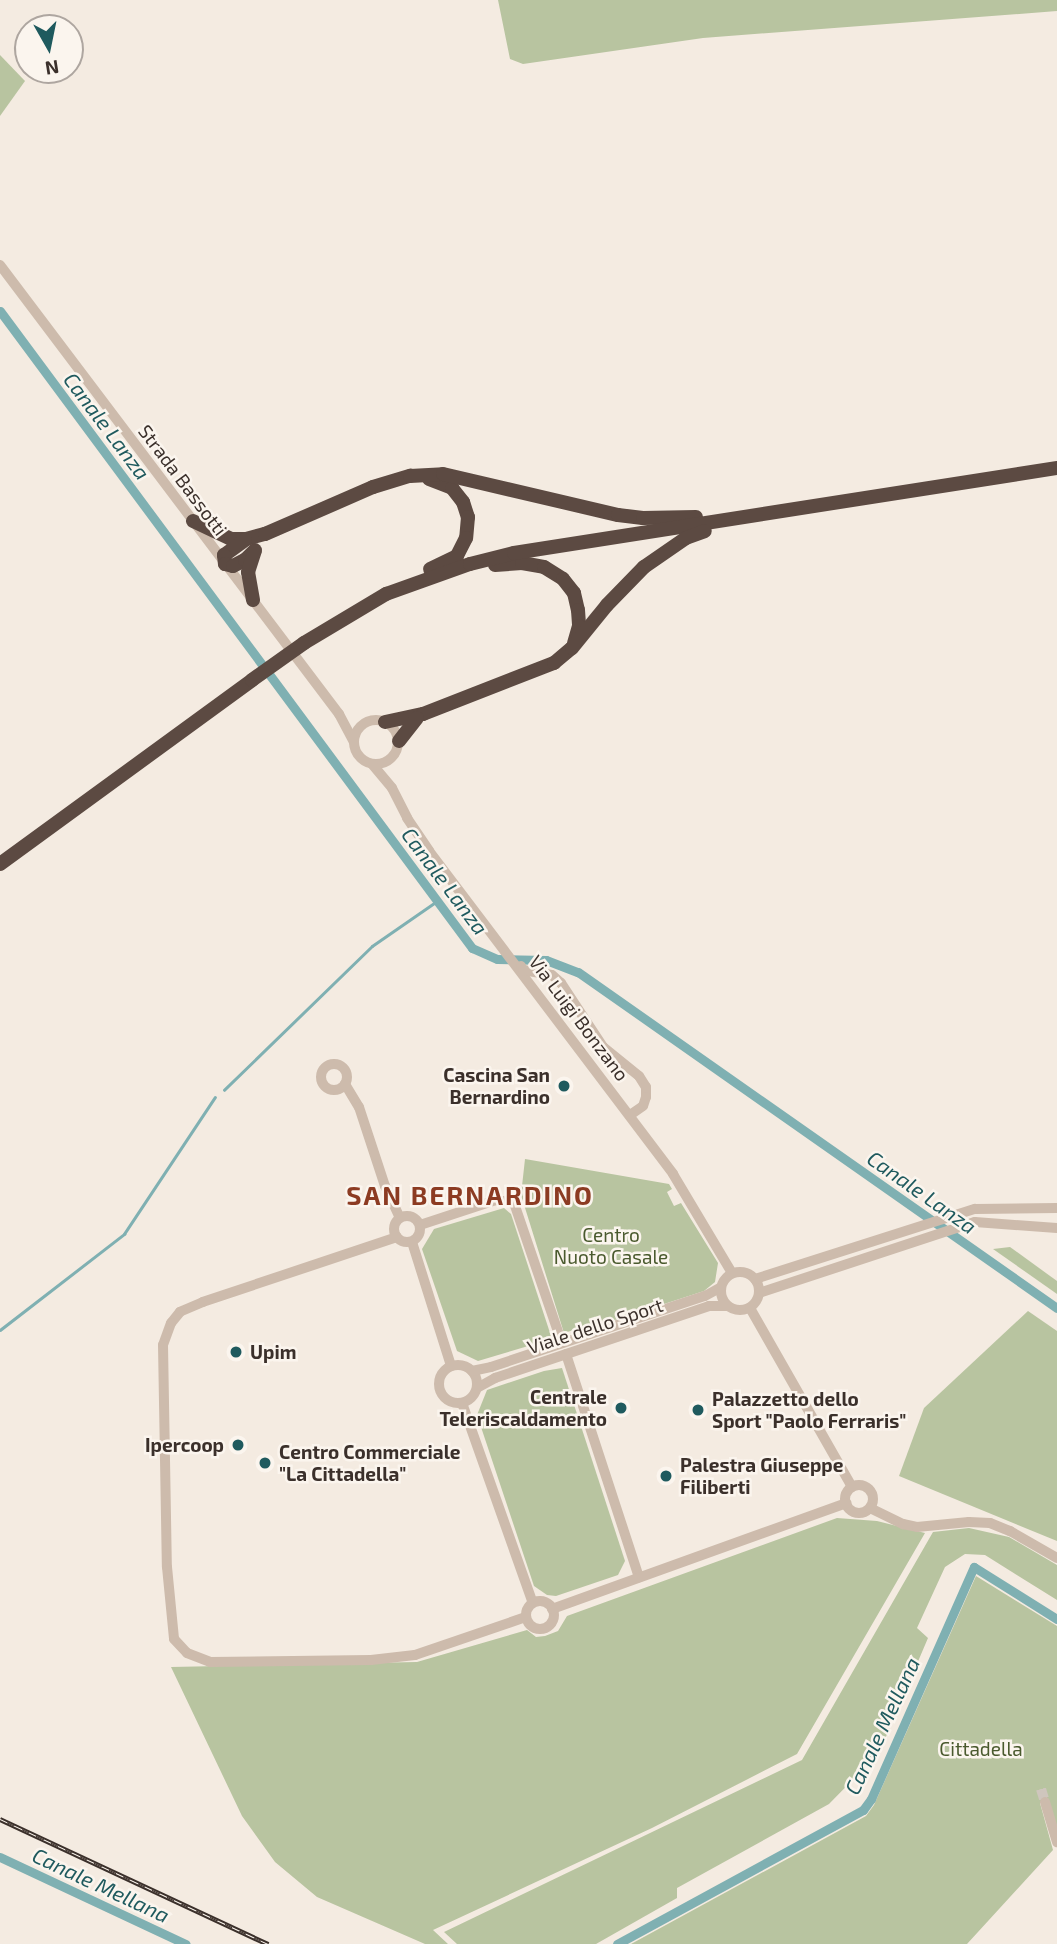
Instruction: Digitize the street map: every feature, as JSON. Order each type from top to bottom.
[{"type":"highway","points":[[0,864],[304,643],[358,609],[422,580],[514,553],[1057,468]]},
{"type":"highway","points":[[225,564],[233,566],[251,545],[265,534],[373,487],[410,476],[443,474],[477,480],[590,509],[643,518],[703,516],[784,504],[819,506]]},
{"type":"highway","points":[[358,609],[365,599],[391,583],[457,556],[466,538],[468,517],[463,502],[452,488],[433,479],[410,476]]},
{"type":"highway","points":[[399,741],[412,721],[424,714],[554,663],[572,648],[607,605],[644,567],[686,538],[708,530],[786,518],[819,506]]},
{"type":"highway","points":[[193,521],[231,539],[251,545]]},
{"type":"highway","points":[[251,545],[248,572],[253,600]]},
{"type":"highway","points":[[358,609],[371,608],[458,575],[494,565],[522,563],[544,567],[563,579],[574,593],[579,626],[572,648]]},
{"type":"highway","points":[[385,722],[424,714]]},
{"type":"street","name":"Strada Bassotti","points":[[0,265],[339,714],[354,742]]},
{"type":"street","points":[[339,714],[385,722],[395,730],[399,741],[398,749],[389,761],[372,764],[359,756],[354,742],[358,729],[369,721]]},
{"type":"street","name":"Via Luigi Bonzano","points":[[389,761],[392,789]]},
{"type":"street","name":"Via Luigi Bonzano","points":[[372,764],[392,789],[429,851],[673,1174],[733,1273]]},
{"type":"street","points":[[496,924],[496,935],[523,970],[552,975],[561,983],[603,1047],[639,1076],[646,1087],[646,1097],[643,1106],[630,1115]]},
{"type":"street","points":[[345,1084],[359,1107],[385,1186],[400,1218]]},
{"type":"street","points":[[420,1225],[496,1200],[514,1203],[562,1343]]},
{"type":"street","points":[[755,1279],[948,1217],[987,1208],[1057,1209]]},
{"type":"street","points":[[1040,1209],[1040,1228]]},
{"type":"street","points":[[411,1217],[420,1225],[418,1237],[412,1242],[404,1242],[397,1237],[395,1225],[400,1218],[411,1217]]},
{"type":"street","points":[[759,1293],[755,1279],[744,1272],[733,1273],[721,1287],[727,1306],[738,1310],[750,1308],[759,1293],[960,1226],[984,1221],[1057,1228]]},
{"type":"street","points":[[397,1237],[190,1306],[180,1312],[164,1336],[167,1567],[174,1639],[187,1653],[210,1662],[371,1660],[415,1655],[526,1617],[533,1603],[462,1403]]},
{"type":"street","points":[[412,1242],[451,1366]]},
{"type":"street","name":"Viale dello Sport","points":[[472,1371],[705,1296],[721,1287]]},
{"type":"street","name":"Viale dello Sport","points":[[477,1388],[495,1378],[709,1306],[727,1306]]},
{"type":"street","points":[[750,1308],[852,1487]]},
{"type":"street","points":[[566,1354],[639,1577]]},
{"type":"street","points":[[451,1366],[462,1366],[472,1371],[477,1388],[472,1398],[462,1403],[448,1401],[439,1390],[440,1376],[451,1366]]},
{"type":"street","points":[[862,1485],[870,1490],[873,1499],[870,1507],[859,1513],[851,1510],[846,1503],[846,1494],[852,1487],[862,1485]]},
{"type":"street","points":[[552,1609],[846,1503]]},
{"type":"street","points":[[870,1507],[903,1524],[917,1527],[990,1524],[1010,1531],[1057,1558]]},
{"type":"street","points":[[526,1617],[533,1628],[546,1628],[552,1622],[552,1609],[546,1602],[533,1603]]},
{"type":"street","points":[[1045,1802],[1057,1842]]},
{"type":"green space","points":[[498,0],[1057,0],[1057,11],[703,38],[523,64],[510,59]]},
{"type":"green space","points":[[0,55],[14,70],[14,84],[23,84],[0,116]]},
{"type":"green space","name":"Centro Nuoto Casale","points":[[525,1159],[669,1184],[672,1189],[667,1192],[674,1206],[681,1203],[718,1263],[715,1282],[704,1291],[581,1331],[580,1328],[564,1333],[521,1195]]},
{"type":"green space","points":[[504,1208],[511,1214],[551,1336],[535,1344],[478,1361],[457,1351],[422,1249],[434,1229]]},
{"type":"green space","points":[[1010,1247],[1057,1281],[1057,1294],[993,1249]]},
{"type":"green space","points":[[1028,1311],[1057,1331],[1057,1541],[899,1476],[924,1408]]},
{"type":"green space","points":[[562,1368],[625,1561],[618,1575],[556,1596],[547,1595],[534,1586],[477,1415],[487,1390],[544,1371]]},
{"type":"green space","points":[[837,1518],[877,1521],[925,1533],[797,1754],[652,1828],[433,1930],[448,1944],[425,1944],[317,1897],[275,1862],[242,1816],[171,1667],[417,1662],[527,1630],[536,1637],[545,1636],[558,1631],[567,1616]]},
{"type":"green space","points":[[969,1528],[1009,1537],[1057,1565],[1057,1600],[985,1555],[965,1554],[945,1567],[917,1628],[928,1638],[879,1753],[829,1804],[677,1888],[677,1898],[596,1944],[457,1944],[444,1932],[802,1760],[933,1532]]},
{"type":"green space","name":"Cittadella","points":[[976,1576],[1057,1626],[1057,1827],[1048,1801],[1040,1803],[1053,1850],[967,1944],[631,1944],[866,1816],[874,1805]]},
{"type":"waterway","name":"Canale Lanza","points":[[0,311],[472,948],[497,959],[546,960],[578,972],[1057,1308]]},
{"type":"waterway","points":[[224,1090],[372,946],[437,901]]},
{"type":"waterway","points":[[0,1330],[124,1234],[215,1097]]},
{"type":"waterway","name":"Canale Mellana","points":[[617,1944],[863,1810],[871,1799],[974,1567],[1057,1619]]},
{"type":"waterway","name":"Canale Mellana","points":[[0,1857],[186,1944]]},
{"type":"tunnel","points":[[1041,1789],[1045,1802]]},
{"type":"railway","points":[[0,1819],[268,1944]]},
{"type":"place","name":"Cascina San Bernardino","points":[[564,1086]]},
{"type":"place","name":"Upim","points":[[236,1352]]},
{"type":"place","name":"Centrale Teleriscaldamento","points":[[621,1408]]},
{"type":"place","name":"Palazzetto dello Sport \"Paolo Ferraris\"","points":[[698,1410]]},
{"type":"place","name":"Ipercoop","points":[[238,1445]]},
{"type":"place","name":"Centro Commerciale \"La Cittadella\"","points":[[265,1463]]},
{"type":"place","name":"Palestra Giuseppe Filiberti","points":[[666,1476]]},
{"type":"district","name":"SAN BERNARDINO","points":[[470,1195]]}]
